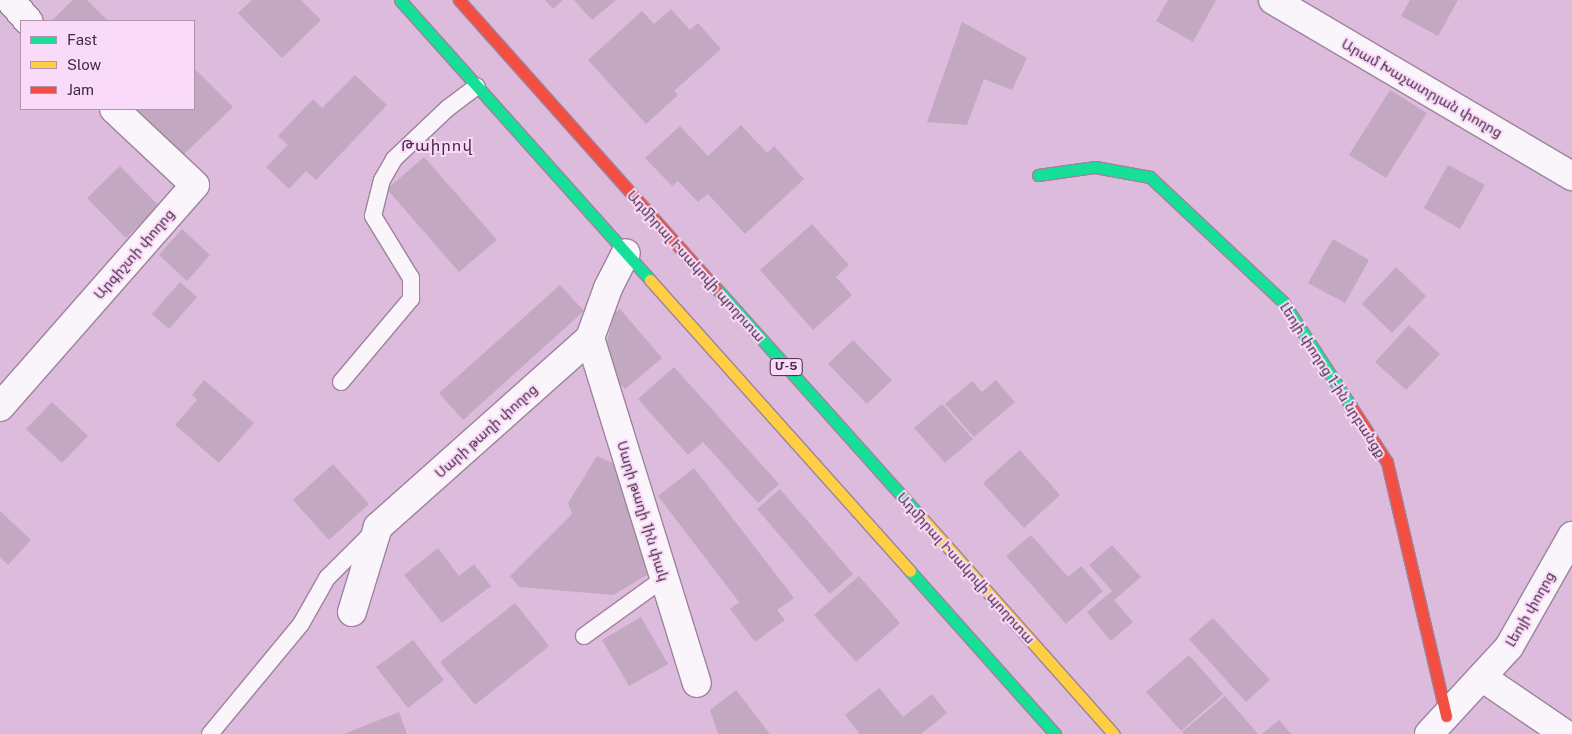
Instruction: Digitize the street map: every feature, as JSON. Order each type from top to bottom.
[{"type":"main road","points":[[400,0],[1055,734]]},
{"type":"main road","name":"Ադմիրալ Իսակովի պողոտա","points":[[458,0],[1114,734]]},
{"type":"main road","name":"Լեոյի փողոց 1-ին նրբանցք","points":[[1038,175],[1095,166],[1150,177],[1283,302],[1387,462],[1438,725]]},
{"type":"street","points":[[10,0],[27,20]]},
{"type":"street","name":"Արամ Խաչատրյան փողոց","points":[[1273,0],[1572,176]]},
{"type":"street","name":"Արգիշտի փողոց","points":[[0,407],[195,185],[115,110]]},
{"type":"street","name":"Սարի թաղի փողոց","points":[[378,527],[590,338],[608,288],[626,253]]},
{"type":"street","name":"Սարի թաղի 1ին փակ","points":[[590,338],[697,683]]},
{"type":"street","points":[[352,612],[378,527]]},
{"type":"street","name":"Լեոյի փողոց","points":[[1438,725],[1483,678],[1509,647],[1572,536]]},
{"type":"street","points":[[1483,678],[1565,734]]},
{"type":"lane","points":[[341,382],[411,299],[412,278],[374,216],[382,180],[394,159],[448,108],[477,86]]},
{"type":"lane","points":[[210,734],[301,624],[327,578],[378,527]]},
{"type":"lane","points":[[584,636],[664,578]]},
{"type":"building","points":[[73,0],[87,0],[107,20],[52,20]]},
{"type":"building","points":[[252,0],[301,0],[321,20],[282,58],[238,13]]},
{"type":"building","points":[[545,0],[563,0],[553,9]]},
{"type":"building","points":[[574,0],[616,0],[592,20]]},
{"type":"building","points":[[1168,0],[1216,0],[1193,42],[1156,21]]},
{"type":"building","points":[[1410,0],[1458,0],[1438,36],[1401,16]]},
{"type":"building","points":[[671,9],[690,30],[698,23],[721,49],[674,91],[678,95],[646,124],[588,60],[642,11],[654,24]]},
{"type":"building","points":[[962,22],[1027,58],[1012,90],[984,79],[967,125],[927,122]]},
{"type":"building","points":[[195,69],[233,107],[180,158],[135,112],[138,110],[195,110]]},
{"type":"building","points":[[355,75],[387,105],[316,180],[306,171],[289,189],[266,167],[288,145],[278,136],[313,99],[322,108]]},
{"type":"building","points":[[1390,90],[1427,113],[1386,178],[1349,155]]},
{"type":"building","points":[[741,125],[767,153],[774,146],[804,179],[745,234],[708,194],[698,202],[678,181],[672,186],[645,158],[680,126],[708,156]]},
{"type":"building","points":[[424,157],[497,240],[459,272],[387,189]]},
{"type":"building","points":[[1448,165],[1485,185],[1460,229],[1424,208]]},
{"type":"building","points":[[120,166],[159,206],[126,238],[87,198]]},
{"type":"building","points":[[812,224],[849,265],[836,277],[852,295],[813,330],[760,270]]},
{"type":"building","points":[[182,229],[210,255],[187,281],[159,255]]},
{"type":"building","points":[[1333,239],[1369,260],[1345,303],[1308,283]]},
{"type":"building","points":[[1396,267],[1426,296],[1392,333],[1362,304]]},
{"type":"building","points":[[180,282],[197,297],[169,329],[152,314]]},
{"type":"building","points":[[560,285],[584,311],[463,420],[439,393]]},
{"type":"building","points":[[620,309],[662,358],[625,389],[602,363],[614,313]]},
{"type":"building","points":[[1409,325],[1440,354],[1406,390],[1375,362]]},
{"type":"building","points":[[853,340],[892,380],[867,404],[828,364]]},
{"type":"building","points":[[674,367],[779,484],[758,503],[703,442],[688,455],[638,399]]},
{"type":"building","points":[[204,380],[254,423],[219,463],[175,425],[197,400],[192,395]]},
{"type":"building","points":[[996,380],[1015,402],[974,437],[945,404],[972,381],[982,392]]},
{"type":"building","points":[[52,402],[88,436],[62,463],[26,429]]},
{"type":"building","points":[[942,404],[973,439],[945,463],[914,428]]},
{"type":"building","points":[[1020,450],[1060,495],[1024,528],[983,483]]},
{"type":"building","points":[[597,456],[617,465],[647,575],[613,595],[519,587],[510,576],[572,514],[568,503]]},
{"type":"building","points":[[333,464],[369,504],[329,540],[293,500]]},
{"type":"building","points":[[694,468],[794,598],[777,610],[785,620],[755,642],[730,609],[739,602],[658,496]]},
{"type":"building","points":[[780,489],[853,574],[830,594],[757,509]]},
{"type":"building","points":[[0,511],[31,540],[8,565],[0,557]]},
{"type":"building","points":[[1031,535],[1068,577],[1081,566],[1103,591],[1066,624],[1006,556]]},
{"type":"building","points":[[1112,545],[1141,577],[1114,600],[1133,622],[1111,641],[1087,612],[1112,591],[1089,565]]},
{"type":"building","points":[[438,548],[459,576],[474,564],[491,586],[442,623],[404,575]]},
{"type":"building","points":[[859,576],[900,623],[856,662],[814,615]]},
{"type":"building","points":[[515,603],[549,646],[475,705],[440,662]]},
{"type":"building","points":[[641,617],[668,664],[629,686],[602,640]]},
{"type":"building","points":[[1213,618],[1270,680],[1246,702],[1189,639]]},
{"type":"building","points":[[413,640],[444,680],[408,708],[376,667]]},
{"type":"building","points":[[1189,655],[1223,694],[1181,731],[1146,692]]},
{"type":"building","points":[[879,688],[903,717],[932,694],[947,713],[921,734],[860,734],[845,715]]},
{"type":"building","points":[[736,690],[770,734],[718,734],[710,710]]},
{"type":"building","points":[[1225,696],[1258,734],[1184,734],[1182,732]]},
{"type":"building","points":[[399,712],[407,734],[344,734]]},
{"type":"building","points":[[1279,720],[1291,734],[1262,734]]},
{"type":"traffic: fast","points":[[400,0],[650,280]]},
{"type":"traffic: fast","points":[[1038,175],[1095,167],[1150,177],[1283,302],[1352,408]]},
{"type":"traffic: fast","points":[[716,288],[921,517]]},
{"type":"traffic: fast","points":[[910,571],[1055,734]]},
{"type":"traffic: slow","points":[[650,280],[910,571]]},
{"type":"traffic: slow","points":[[921,517],[1114,734]]},
{"type":"traffic: jam","points":[[459,0],[716,288]]},
{"type":"traffic: jam","points":[[1352,408],[1387,462],[1446,716]]},
{"type":"district","name":"Թաիրով","points":[[437,146]]}]
